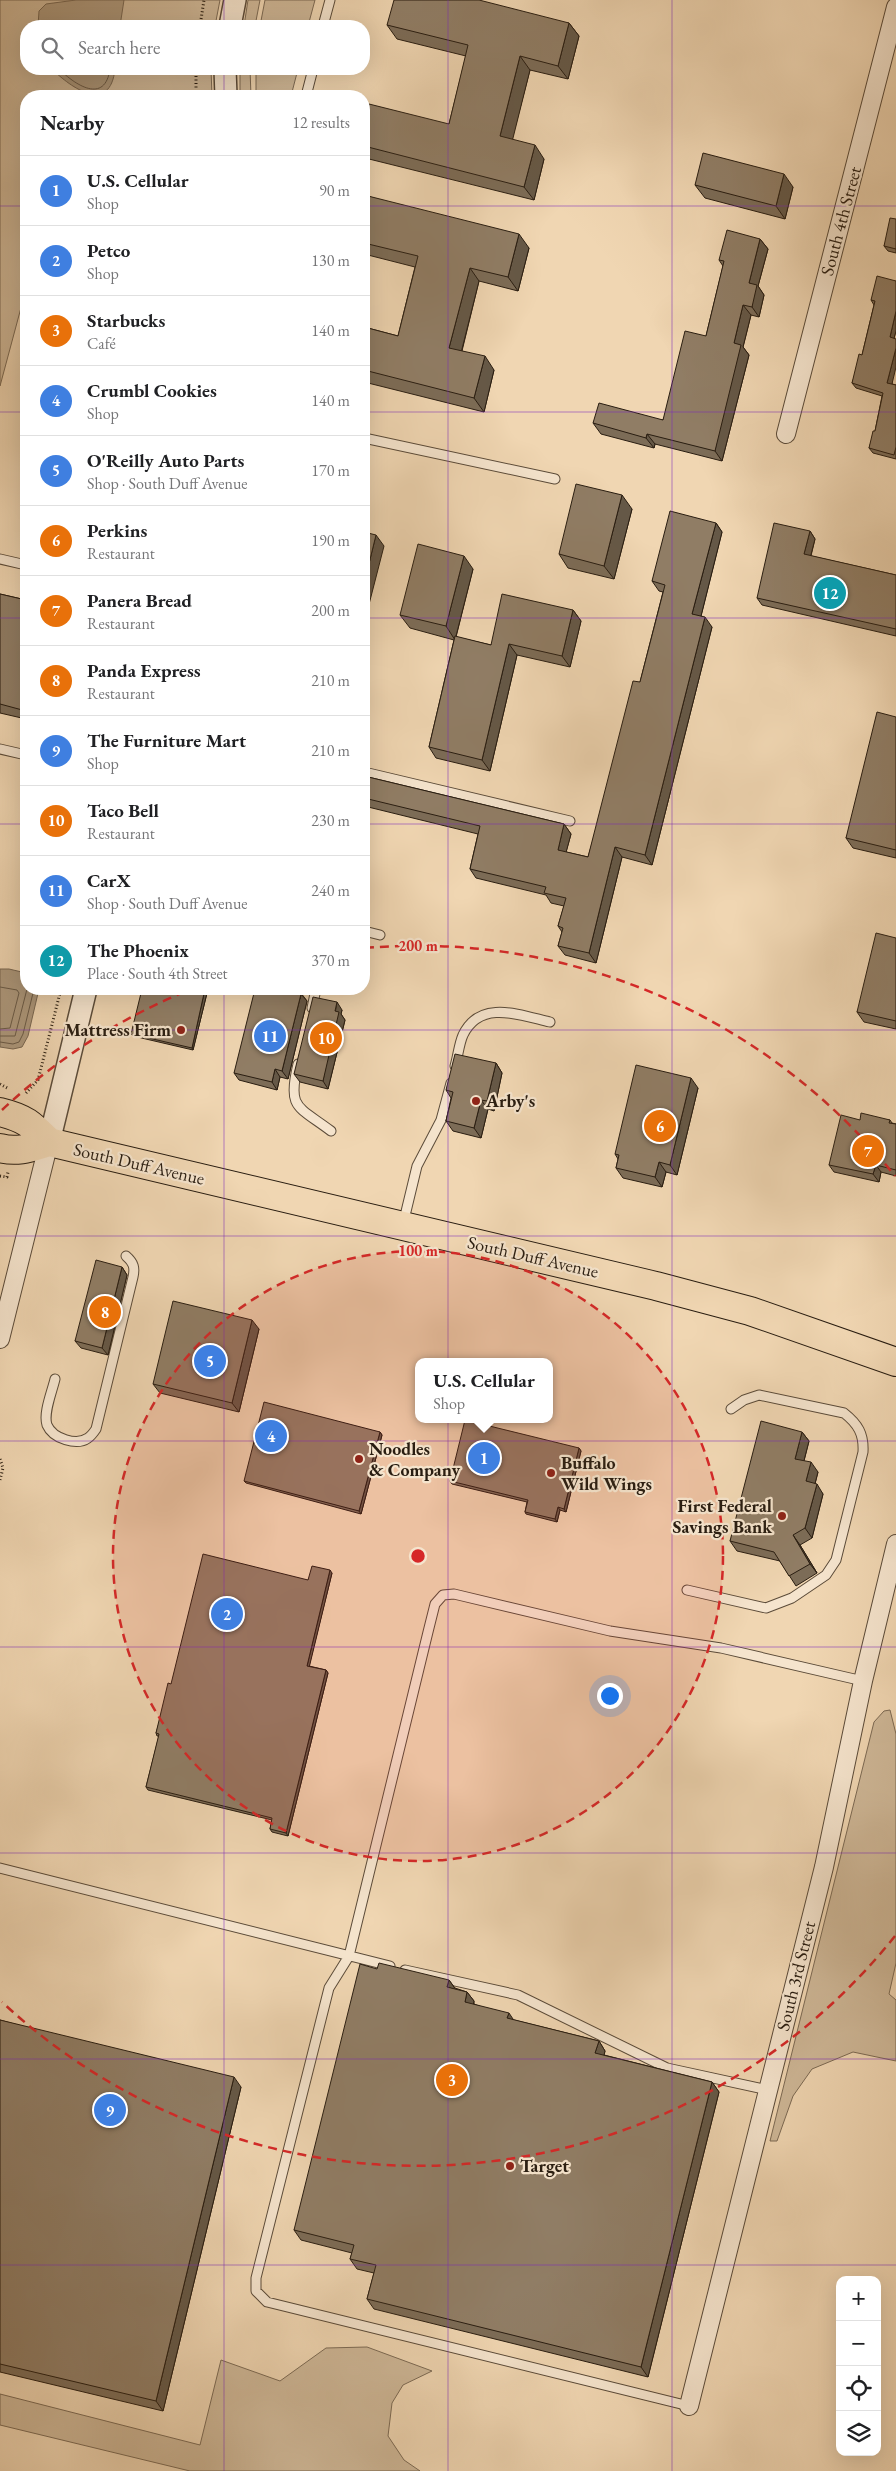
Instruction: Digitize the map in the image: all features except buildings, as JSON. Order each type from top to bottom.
[{"type":"main road","name":"South Duff Avenue","points":[[0,1112],[29,1121],[49,1142]]},
{"type":"main road","name":"South Duff Avenue","points":[[0,1148],[13,1151],[22,1150],[49,1142],[700,1297],[750,1311],[896,1362]]},
{"type":"street","points":[[231,20],[235,0]]},
{"type":"street","name":"South 4th Street","points":[[786,434],[889,63],[896,7]]},
{"type":"street","points":[[225,75],[226,90]]},
{"type":"street","points":[[0,1338],[85,995]]},
{"type":"street","name":"South 3rd Street","points":[[689,2406],[824,1867],[863,1681],[896,1544]]},
{"type":"lane","points":[[325,20],[330,0]]},
{"type":"lane","points":[[308,90],[311,75]]},
{"type":"lane","points":[[370,439],[555,478]]},
{"type":"lane","points":[[0,559],[20,564]]},
{"type":"lane","points":[[0,749],[20,754]]},
{"type":"lane","points":[[370,773],[570,822]]},
{"type":"lane","points":[[370,932],[380,935]]},
{"type":"lane","points":[[310,1016],[315,995]]},
{"type":"lane","points":[[402,1226],[416,1166],[441,1120],[463,1035],[475,1018],[490,1012],[514,1014],[550,1022]]},
{"type":"lane","points":[[301,1051],[292,1087],[293,1098],[297,1105],[331,1131]]},
{"type":"lane","points":[[55,1379],[47,1413],[47,1425],[60,1438],[78,1442],[88,1438],[96,1429],[133,1278],[135,1268],[132,1261],[126,1256]]},
{"type":"lane","points":[[687,1590],[766,1608],[792,1598],[826,1575],[836,1560],[863,1452],[864,1438],[855,1422],[844,1413],[759,1395],[744,1400],[731,1409]]},
{"type":"lane","points":[[689,2406],[267,2302],[256,2291],[256,2278],[328,1988],[349,1956],[435,1604],[443,1596],[454,1594],[610,1631],[721,1648],[863,1681]]},
{"type":"lane","points":[[0,1868],[349,1956],[518,1996],[667,2068],[768,2090]]},
{"type":"path","points":[[201,20],[204,0]]},
{"type":"path","points":[[196,75],[196,90]]},
{"type":"path","points":[[26,1093],[38,1080],[59,995]]},
{"type":"path","points":[[0,1176],[7,1176]]},
{"type":"path","points":[[0,1459],[3,1468],[0,1480]]},
{"type":"shaded area","points":[[0,0],[220,0],[216,20],[20,20],[20,75],[211,75],[212,90],[20,90],[20,311],[0,386]]},
{"type":"shaded area","points":[[248,0],[260,0],[256,20],[245,20]]},
{"type":"shaded area","points":[[265,0],[315,0],[310,20],[261,20]]},
{"type":"shaded area","points":[[240,75],[250,75],[251,90],[240,90]]},
{"type":"shaded area","points":[[256,75],[296,75],[293,90],[256,90]]},
{"type":"shaded area","points":[[890,1710],[896,1734],[896,1963],[889,1994],[896,2000],[896,2061],[853,2052],[812,2069],[793,2096],[777,2141],[770,2141],[874,1722],[884,1711]]},
{"type":"shaded area","points":[[367,2347],[432,2371],[403,2385],[392,2403],[388,2436],[404,2460],[420,2471],[190,2471],[0,2425],[0,2394],[200,2445],[221,2360],[280,2381],[326,2348]]},
{"type":"water","points":[[76,0],[124,0],[121,20],[38,20],[39,11],[46,4]]},
{"type":"water","points":[[59,75],[114,75],[112,83],[107,90],[82,90]]},
{"type":"water","points":[[0,969],[9,969],[20,972],[20,995],[38,995],[28,1036],[22,1047],[13,1049],[0,1047]]},
{"type":"place","name":"The Phoenix","points":[[830,593]]},
{"type":"place","name":"Mattress Firm","points":[[181,1030]]},
{"type":"place","name":"CarX","points":[[270,1036]]},
{"type":"place","name":"Taco Bell","points":[[326,1038]]},
{"type":"place","name":"Arby's","points":[[476,1101]]},
{"type":"place","name":"Perkins","points":[[660,1126]]},
{"type":"place","name":"Panera Bread","points":[[868,1151]]},
{"type":"place","name":"Panda Express","points":[[105,1312]]},
{"type":"place","name":"O'Reilly Auto Parts","points":[[210,1361]]},
{"type":"place","name":"Crumbl Cookies","points":[[271,1436]]},
{"type":"place","name":"U.S. Cellular","points":[[484,1458]]},
{"type":"place","name":"Noodles & Company","points":[[359,1459]]},
{"type":"place","name":"Buffalo Wild Wings","points":[[551,1473]]},
{"type":"place","name":"First Federal Savings Bank","points":[[782,1516]]},
{"type":"place","name":"Petco","points":[[227,1614]]},
{"type":"place","name":"Starbucks","points":[[452,2080]]},
{"type":"place","name":"The Furniture Mart","points":[[110,2110]]},
{"type":"place","name":"Target","points":[[510,2166]]}]
